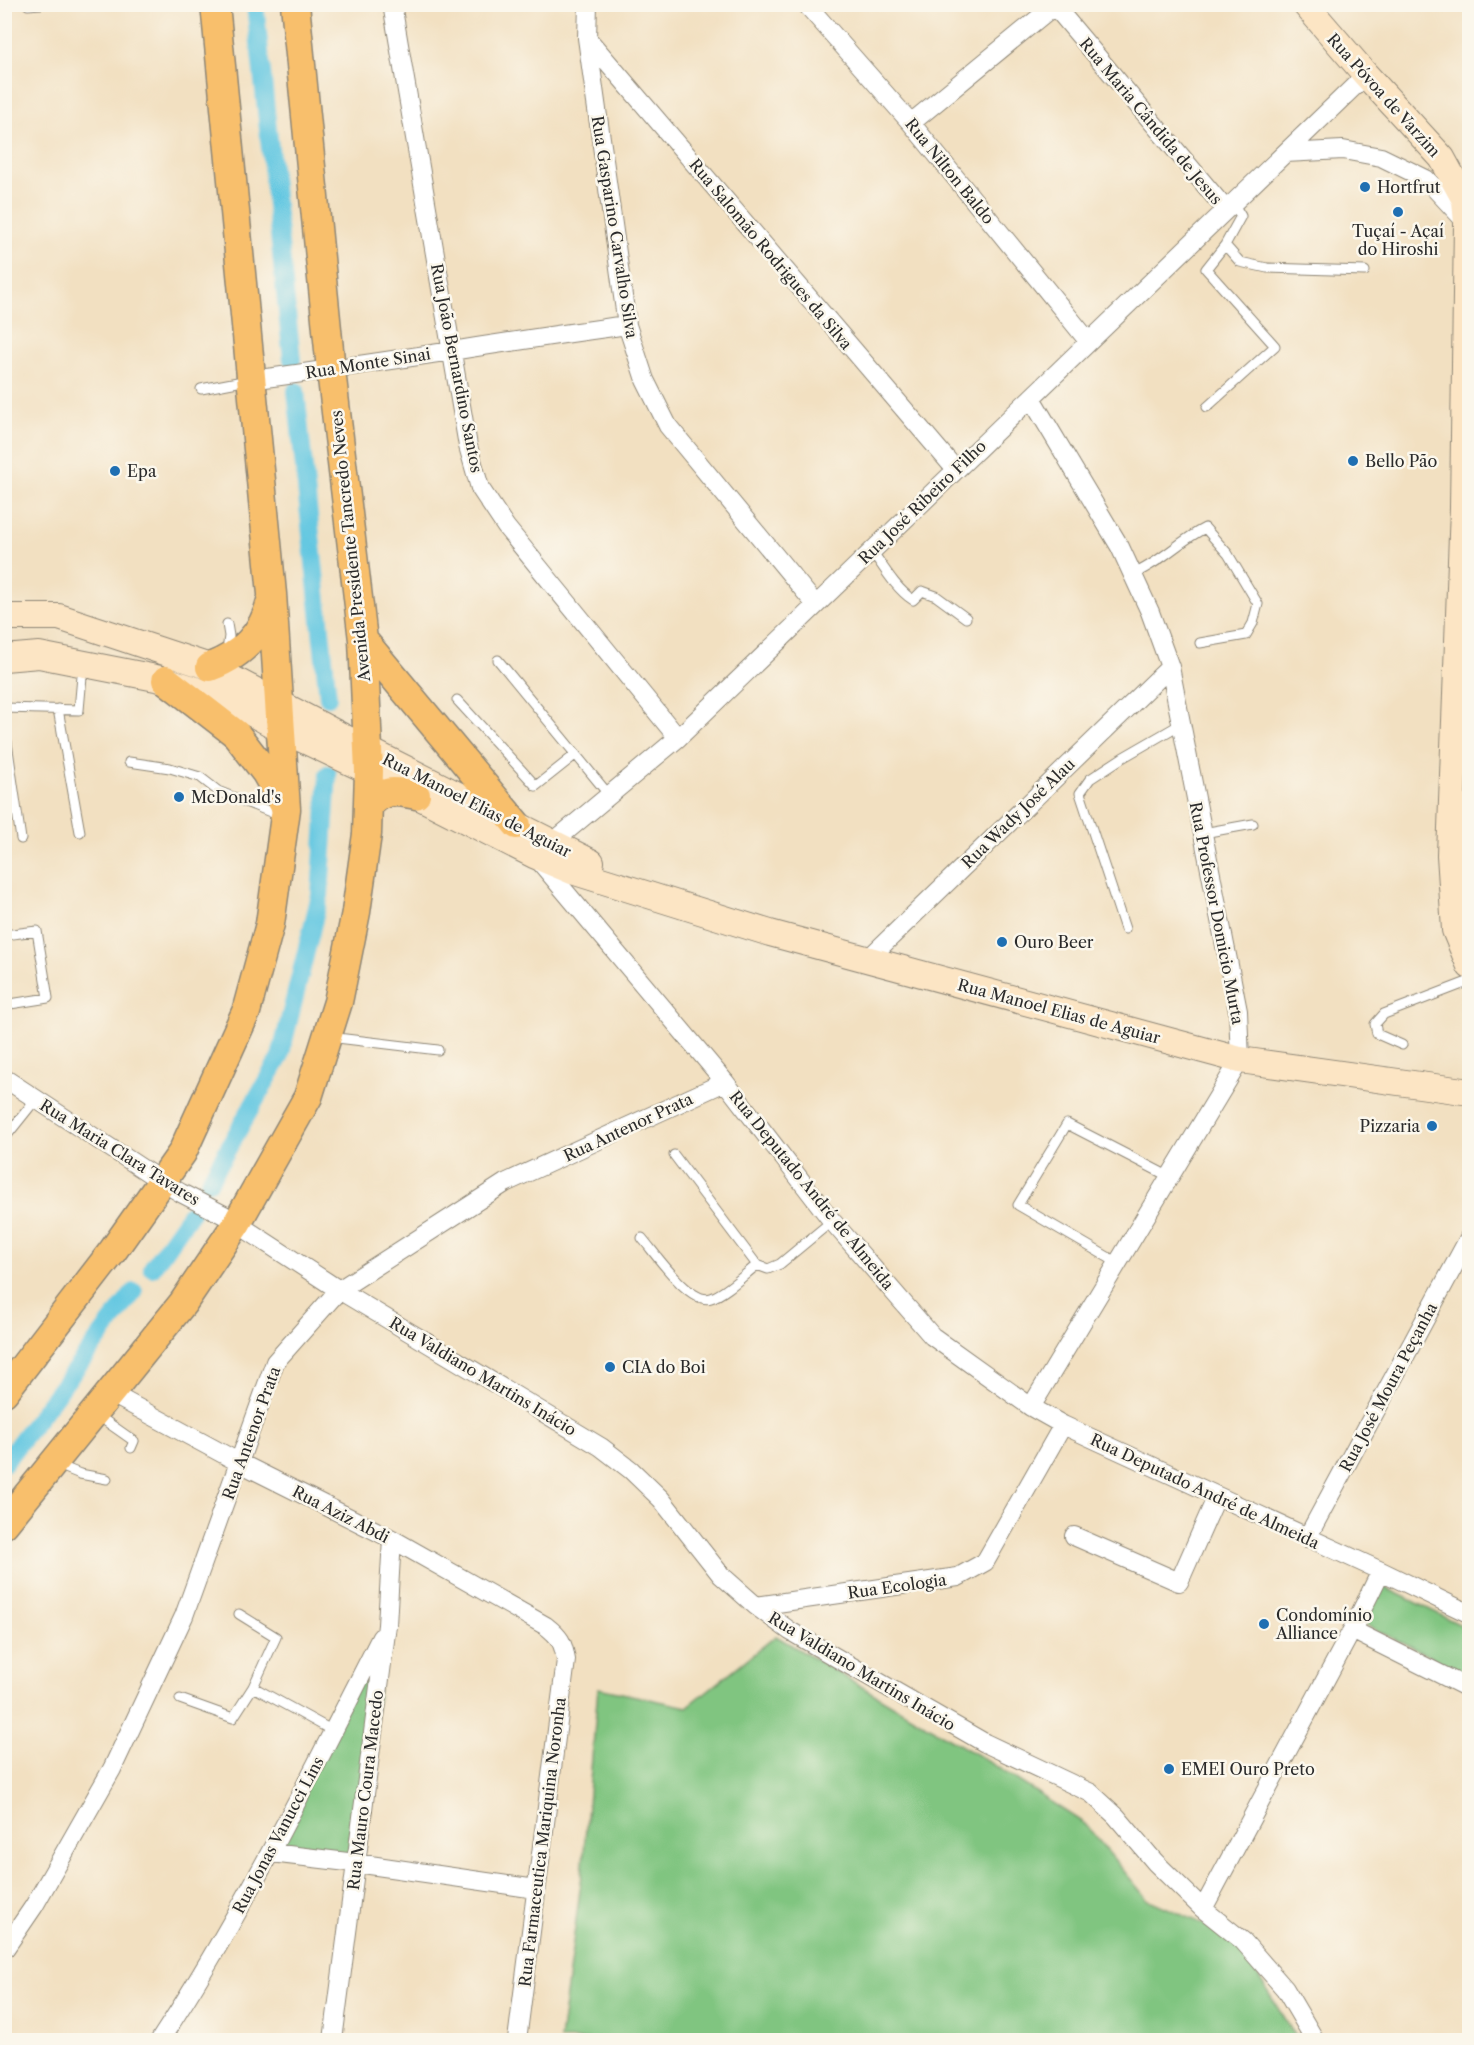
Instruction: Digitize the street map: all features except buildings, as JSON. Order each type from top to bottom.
[{"type":"main road","points":[[4,1392],[112,1252],[171,1187],[182,1153],[246,1012],[270,924],[286,813],[272,594],[262,379],[215,4]]},
{"type":"main road","name":"Avenida Presidente Tancredo Neves","points":[[4,1524],[183,1303],[226,1217],[308,1096],[338,1002],[356,912],[367,834],[368,806],[363,639],[326,370],[295,4]]},
{"type":"main road","name":"Rua Póvoa de Varzim","points":[[1305,4],[1442,158],[1465,200],[1468,222],[1466,508],[1450,855],[1455,930],[1470,966]]},
{"type":"main road","points":[[217,664],[240,652],[252,640],[269,610],[272,594]]},
{"type":"main road","points":[[4,617],[58,616],[217,664],[280,717]]},
{"type":"main road","points":[[39,655],[38,642],[42,633],[58,616]]},
{"type":"main road","points":[[363,639],[517,825]]},
{"type":"main road","points":[[4,658],[39,655],[166,680],[280,717]]},
{"type":"main road","points":[[166,680],[236,734],[266,773],[286,813]]},
{"type":"main road","name":"Rua Manoel Elias de Aguiar","points":[[280,717],[368,761],[517,825],[572,871],[677,905],[867,960],[1240,1060],[1462,1088]]},
{"type":"main road","name":"Rua Manoel Elias de Aguiar","points":[[368,761],[416,795],[543,849]]},
{"type":"main road","points":[[368,806],[383,793],[394,791],[416,795]]},
{"type":"street","name":"Rua João Bernardino Santos","points":[[392,4],[468,446],[480,488],[506,527],[678,738]]},
{"type":"street","name":"Rua Gasparino Carvalho Silva","points":[[588,4],[587,39],[627,325],[645,380],[669,426],[816,605]]},
{"type":"street","name":"Rua Nilton Baldo","points":[[806,4],[911,123],[1089,342]]},
{"type":"street","points":[[911,123],[1054,5]]},
{"type":"street","name":"Rua Maria Cândida de Jesus","points":[[1054,5],[1229,207]]},
{"type":"street","name":"Rua Salomão Rodrigues da Silva","points":[[587,39],[956,470]]},
{"type":"street","name":"Rua José Ribeiro Filho","points":[[543,849],[678,738],[1366,75]]},
{"type":"street","points":[[1285,153],[1343,150],[1381,157],[1426,179],[1468,222]]},
{"type":"street","name":"Rua Monte Sinai","points":[[262,379],[452,349],[627,325]]},
{"type":"street","name":"Rua Professor Domicio Murta","points":[[1031,398],[1120,547],[1150,612],[1170,667],[1238,1011],[1240,1060]]},
{"type":"street","name":"Rua Wady José Alau","points":[[867,960],[1170,667]]},
{"type":"street","name":"Rua Deputado André de Almeida","points":[[543,849],[832,1221],[932,1336],[1031,1407],[1063,1425],[1470,1614]]},
{"type":"street","points":[[1031,1407],[1240,1060]]},
{"type":"street","name":"Rua Maria Clara Tavares","points":[[4,1078],[171,1187],[226,1217]]},
{"type":"street","name":"Rua Antenor Prata","points":[[4,1950],[34,1906],[112,1769],[184,1616],[275,1362],[339,1290],[505,1183],[725,1082]]},
{"type":"street","name":"Rua Valdiano Martins Inácio","points":[[226,1217],[339,1290],[601,1447],[631,1470],[661,1499],[721,1575],[756,1606],[790,1631],[984,1743],[1091,1793],[1116,1816],[1155,1862],[1203,1909],[1243,1941],[1285,1989],[1315,2040]]},
{"type":"street","name":"Rua José Moura Peçanha","points":[[1307,1538],[1470,1236]]},
{"type":"street","name":"Rua Aziz Abdi","points":[[103,1404],[240,1463],[392,1539],[546,1626],[563,1644]]},
{"type":"street","name":"Rua Ecologia","points":[[756,1606],[958,1577],[984,1562],[1063,1425]]},
{"type":"street","points":[[1074,1536],[1179,1582],[1217,1496]]},
{"type":"street","name":"Rua Mauro Coura Macedo","points":[[333,2040],[387,1625],[392,1539]]},
{"type":"street","points":[[1203,1909],[1352,1630],[1381,1571]]},
{"type":"street","name":"Rua Jonas Vanucci Lins","points":[[160,2040],[200,1979],[271,1853],[387,1625]]},
{"type":"street","points":[[1352,1630],[1470,1689]]},
{"type":"street","name":"Rua Farmaceutica Mariquina Noronha","points":[[517,2040],[566,1660],[563,1644]]},
{"type":"street","points":[[271,1853],[536,1889]]},
{"type":"lane","points":[[28,5],[41,4]]},
{"type":"lane","points":[[1207,406],[1275,346],[1206,269],[1225,245],[1241,216],[1229,207]]},
{"type":"lane","points":[[1225,245],[1240,262],[1267,268],[1365,271]]},
{"type":"lane","points":[[204,388],[262,379]]},
{"type":"lane","points":[[1133,574],[1149,567],[1193,534],[1205,528],[1228,554],[1258,604],[1253,623],[1246,635],[1200,643]]},
{"type":"lane","points":[[872,551],[889,576],[908,597],[913,600],[922,591],[936,596],[966,618]]},
{"type":"lane","points":[[217,664],[229,636],[228,624]]},
{"type":"lane","points":[[498,660],[609,795]]},
{"type":"lane","points":[[4,708],[79,710],[83,664]]},
{"type":"lane","points":[[457,700],[536,786],[575,755]]},
{"type":"lane","points":[[58,709],[80,832]]},
{"type":"lane","points":[[4,722],[21,839]]},
{"type":"lane","points":[[1125,929],[1080,794],[1090,779],[1181,724]]},
{"type":"lane","points":[[129,762],[170,768],[200,777],[218,791],[286,813]]},
{"type":"lane","points":[[1203,833],[1253,824]]},
{"type":"lane","points":[[4,935],[37,931],[48,998],[4,1005]]},
{"type":"lane","points":[[1402,1045],[1377,1034],[1375,1024],[1384,1014],[1470,981]]},
{"type":"lane","points":[[327,1037],[438,1050]]},
{"type":"lane","points":[[4,1139],[36,1099]]},
{"type":"lane","points":[[1118,1263],[1018,1205],[1067,1124],[1170,1177]]},
{"type":"lane","points":[[674,1155],[757,1265],[768,1269],[780,1264],[832,1221]]},
{"type":"lane","points":[[642,1238],[687,1290],[698,1297],[709,1299],[718,1295],[757,1265]]},
{"type":"lane","points":[[103,1404],[134,1441],[131,1448]]},
{"type":"lane","points":[[54,1463],[80,1474],[107,1479]]},
{"type":"lane","points":[[180,1699],[233,1718],[253,1688],[276,1637],[239,1614]]},
{"type":"lane","points":[[253,1688],[333,1731]]},
{"type":"green space","points":[[1380,1585],[1469,1629],[1469,1676],[1362,1623]]},
{"type":"green space","points":[[387,1625],[356,1863],[271,1853]]},
{"type":"green space","points":[[776,1636],[994,1765],[1085,1824],[1147,1899],[1235,1938],[1295,2036],[1294,2040],[560,2040],[582,1875],[598,1688],[687,1707]]},
{"type":"waterway","points":[[255,4],[292,360]]},
{"type":"waterway","points":[[296,391],[328,697]]},
{"type":"waterway","points":[[209,1182],[280,1057],[320,895],[328,774]]},
{"type":"waterway","points":[[152,1268],[191,1213]]},
{"type":"waterway","points":[[4,1463],[134,1292]]},
{"type":"place","name":"Hortfrut","points":[[1365,187]]},
{"type":"place","name":"Tuçaí - Açaí do Hiroshi","points":[[1398,212]]},
{"type":"place","name":"Bello Pão","points":[[1353,461]]},
{"type":"place","name":"Epa","points":[[115,471]]},
{"type":"place","name":"McDonald's","points":[[179,797]]},
{"type":"place","name":"Ouro Beer","points":[[1002,942]]},
{"type":"place","name":"Pizzaria","points":[[1432,1126]]},
{"type":"place","name":"CIA do Boi","points":[[610,1367]]},
{"type":"place","name":"Condomínio Alliance","points":[[1264,1624]]},
{"type":"place","name":"EMEI Ouro Preto","points":[[1169,1769]]}]
